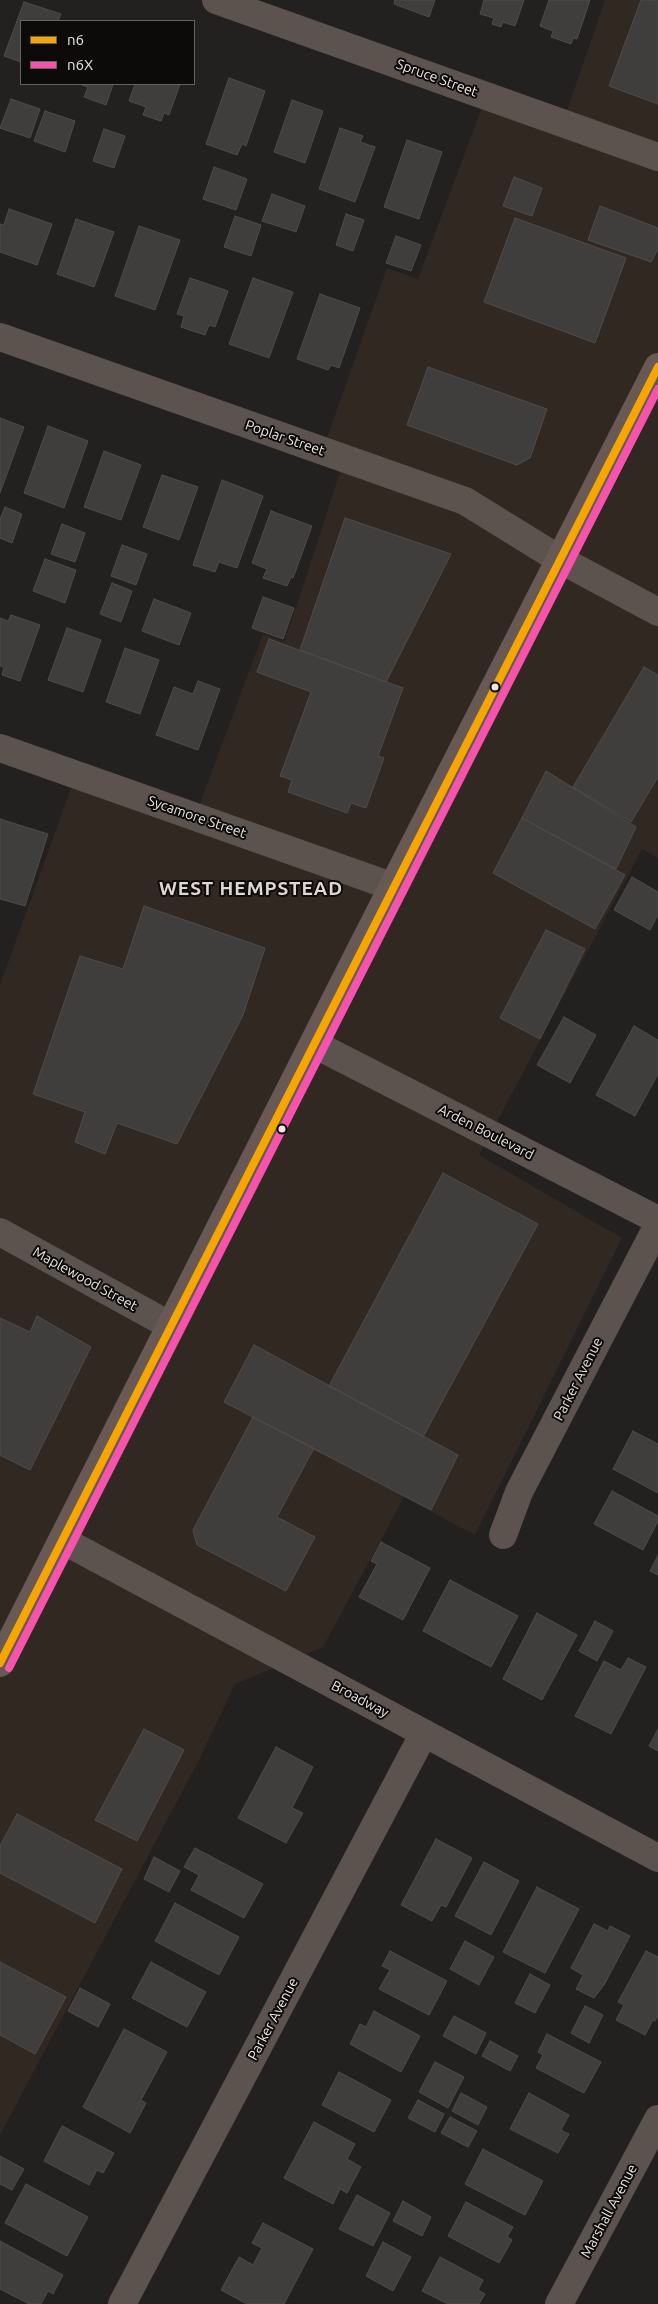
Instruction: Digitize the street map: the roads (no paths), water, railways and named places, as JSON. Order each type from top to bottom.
[{"type":"main road","points":[[0,1663],[658,367]]},
{"type":"street","name":"Spruce Street","points":[[216,0],[658,157]]},
{"type":"street","name":"Poplar Street","points":[[0,338],[465,501],[559,559],[658,612]]},
{"type":"street","name":"Sycamore Street","points":[[0,748],[394,886]]},
{"type":"street","name":"Arden Boulevard","points":[[314,1044],[658,1220]]},
{"type":"street","name":"Parker Avenue","points":[[503,1535],[519,1492],[658,1225]]},
{"type":"street","name":"Maplewood Street","points":[[0,1232],[170,1326]]},
{"type":"street","name":"Broadway","points":[[62,1540],[658,1858]]},
{"type":"street","name":"Parker Avenue","points":[[122,2304],[424,1733]]},
{"type":"street","name":"Marshall Avenue","points":[[559,2304],[658,2118]]},
{"type":"district","name":"WEST HEMPSTEAD","points":[[251,889]]}]
